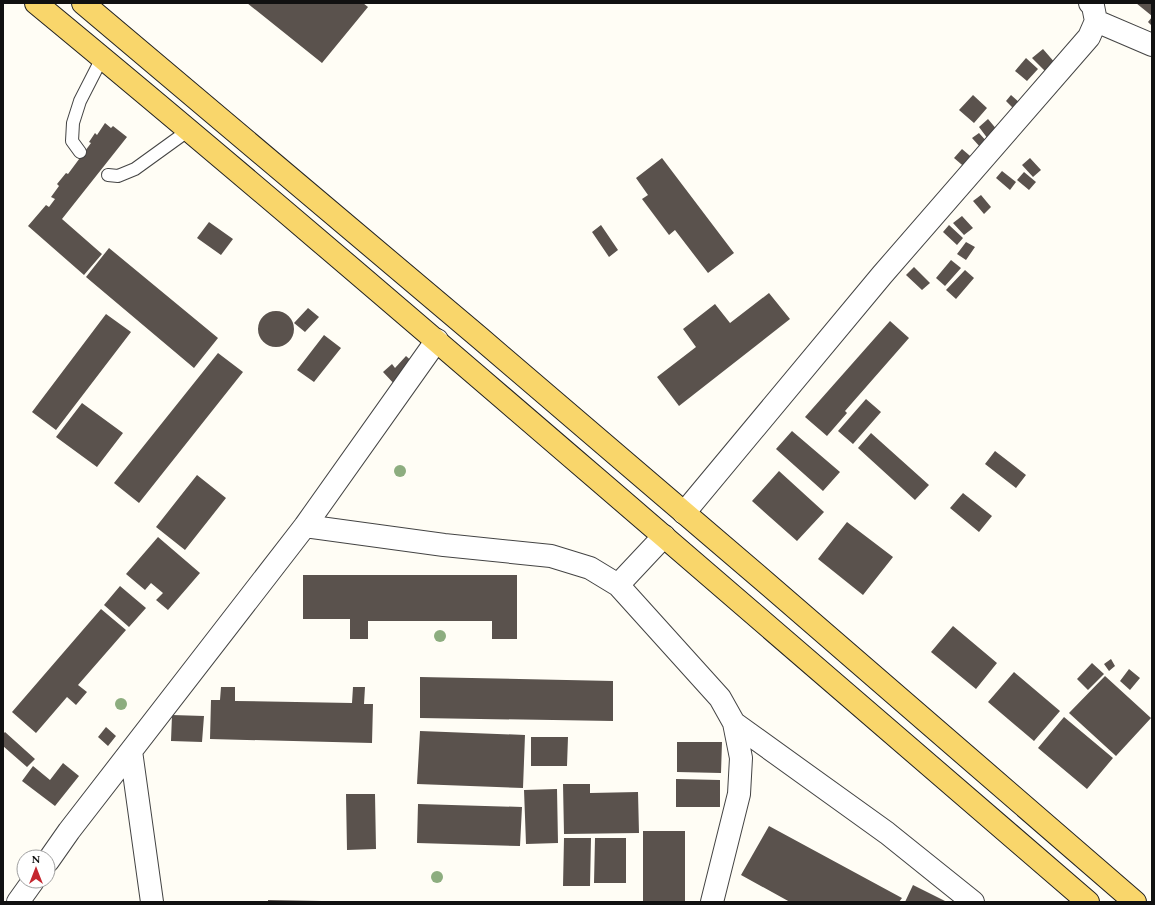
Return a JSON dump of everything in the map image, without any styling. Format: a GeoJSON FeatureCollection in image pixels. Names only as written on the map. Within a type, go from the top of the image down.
{"type":"FeatureCollection","features":[{"type":"Feature","properties":{"kind":"main road"},"geometry":{"type":"LineString","coordinates":[[36,3],[189,130],[437,340],[856,700],[1088,902]]}},
{"type":"Feature","properties":{"kind":"main road"},"geometry":{"type":"LineString","coordinates":[[83,3],[468,328],[1135,902]]}},
{"type":"Feature","properties":{"kind":"street"},"geometry":{"type":"LineString","coordinates":[[684,513],[887,269],[1089,37],[1093,12],[1152,45]]}},
{"type":"Feature","properties":{"kind":"street"},"geometry":{"type":"LineString","coordinates":[[56,850],[305,526],[437,340]]}},
{"type":"Feature","properties":{"kind":"street"},"geometry":{"type":"LineString","coordinates":[[305,526],[444,545],[551,556],[590,568],[618,585],[720,698],[734,723],[742,758],[740,794],[712,902]]}},
{"type":"Feature","properties":{"kind":"street"},"geometry":{"type":"LineString","coordinates":[[618,585],[664,536]]}},
{"type":"Feature","properties":{"kind":"street"},"geometry":{"type":"LineString","coordinates":[[734,723],[887,833],[973,902]]}},
{"type":"Feature","properties":{"kind":"street"},"geometry":{"type":"LineString","coordinates":[[131,751],[152,902]]}},
{"type":"Feature","properties":{"kind":"street"},"geometry":{"type":"LineString","coordinates":[[18,902],[27,889]]}},
{"type":"Feature","properties":{"kind":"lane"},"geometry":{"type":"LineString","coordinates":[[80,152],[72,140],[73,123],[80,101],[102,58]]}},
{"type":"Feature","properties":{"kind":"lane"},"geometry":{"type":"LineString","coordinates":[[108,175],[118,176],[135,169],[189,130]]}},
{"type":"Feature","properties":{"kind":"building"},"geometry":{"type":"Polygon","coordinates":[[[247,3],[363,3],[368,7],[322,63],[247,3]]]}},
{"type":"Feature","properties":{"kind":"building"},"geometry":{"type":"Polygon","coordinates":[[[1136,3],[1152,3],[1152,16],[1136,3]]]}},
{"type":"Feature","properties":{"kind":"building"},"geometry":{"type":"Polygon","coordinates":[[[1152,17],[1152,26],[1148,22],[1152,17]]]}},
{"type":"Feature","properties":{"kind":"building"},"geometry":{"type":"Polygon","coordinates":[[[1043,49],[1056,64],[1047,73],[1032,58],[1043,49]]]}},
{"type":"Feature","properties":{"kind":"building"},"geometry":{"type":"Polygon","coordinates":[[[1026,58],[1038,69],[1027,81],[1015,71],[1026,58]]]}},
{"type":"Feature","properties":{"kind":"building"},"geometry":{"type":"Polygon","coordinates":[[[973,95],[987,108],[974,123],[959,110],[973,95]]]}},
{"type":"Feature","properties":{"kind":"building"},"geometry":{"type":"Polygon","coordinates":[[[1011,95],[1022,105],[1016,111],[1006,101],[1011,95]]]}},
{"type":"Feature","properties":{"kind":"building"},"geometry":{"type":"Polygon","coordinates":[[[988,119],[998,131],[988,139],[979,127],[988,119]]]}},
{"type":"Feature","properties":{"kind":"building"},"geometry":{"type":"Polygon","coordinates":[[[105,123],[111,128],[113,126],[127,137],[62,219],[102,254],[84,275],[28,226],[46,205],[49,207],[55,199],[51,197],[59,186],[57,184],[66,173],[68,174],[91,143],[89,142],[95,133],[97,135],[105,123]]]}},
{"type":"Feature","properties":{"kind":"building"},"geometry":{"type":"Polygon","coordinates":[[[979,133],[988,143],[981,148],[972,138],[979,133]]]}},
{"type":"Feature","properties":{"kind":"building"},"geometry":{"type":"Polygon","coordinates":[[[962,149],[976,161],[968,170],[954,158],[962,149]]]}},
{"type":"Feature","properties":{"kind":"building"},"geometry":{"type":"Polygon","coordinates":[[[662,158],[734,253],[708,273],[675,230],[669,235],[642,199],[648,195],[636,178],[662,158]]]}},
{"type":"Feature","properties":{"kind":"building"},"geometry":{"type":"Polygon","coordinates":[[[1030,158],[1041,170],[1033,177],[1022,165],[1030,158]]]}},
{"type":"Feature","properties":{"kind":"building"},"geometry":{"type":"Polygon","coordinates":[[[1002,171],[1016,182],[1010,190],[996,178],[1002,171]]]}},
{"type":"Feature","properties":{"kind":"building"},"geometry":{"type":"Polygon","coordinates":[[[1024,172],[1036,182],[1029,190],[1017,180],[1024,172]]]}},
{"type":"Feature","properties":{"kind":"building"},"geometry":{"type":"Polygon","coordinates":[[[981,195],[991,207],[984,214],[973,201],[981,195]]]}},
{"type":"Feature","properties":{"kind":"building"},"geometry":{"type":"Polygon","coordinates":[[[962,216],[973,228],[964,235],[953,223],[962,216]]]}},
{"type":"Feature","properties":{"kind":"building"},"geometry":{"type":"Polygon","coordinates":[[[209,222],[233,239],[221,255],[197,238],[209,222]]]}},
{"type":"Feature","properties":{"kind":"building"},"geometry":{"type":"Polygon","coordinates":[[[601,225],[618,250],[609,257],[592,232],[601,225]]]}},
{"type":"Feature","properties":{"kind":"building"},"geometry":{"type":"Polygon","coordinates":[[[949,225],[963,238],[957,245],[943,232],[949,225]]]}},
{"type":"Feature","properties":{"kind":"building"},"geometry":{"type":"Polygon","coordinates":[[[966,242],[975,247],[966,260],[957,254],[966,242]]]}},
{"type":"Feature","properties":{"kind":"building"},"geometry":{"type":"Polygon","coordinates":[[[109,248],[218,338],[194,368],[86,277],[109,248]]]}},
{"type":"Feature","properties":{"kind":"building"},"geometry":{"type":"Polygon","coordinates":[[[951,260],[961,268],[945,286],[936,278],[951,260]]]}},
{"type":"Feature","properties":{"kind":"building"},"geometry":{"type":"Polygon","coordinates":[[[914,267],[930,283],[922,290],[906,275],[914,267]]]}},
{"type":"Feature","properties":{"kind":"building"},"geometry":{"type":"Polygon","coordinates":[[[965,270],[974,278],[956,299],[946,290],[965,270]]]}},
{"type":"Feature","properties":{"kind":"building"},"geometry":{"type":"Polygon","coordinates":[[[769,293],[790,319],[679,406],[657,377],[696,347],[683,329],[715,304],[730,323],[769,293]]]}},
{"type":"Feature","properties":{"kind":"building"},"geometry":{"type":"Polygon","coordinates":[[[308,308],[319,317],[305,332],[294,323],[308,308]]]}},
{"type":"Feature","properties":{"kind":"building"},"geometry":{"type":"Polygon","coordinates":[[[276,311],[289,316],[294,329],[289,342],[276,347],[263,342],[258,329],[263,316],[276,311]]]}},
{"type":"Feature","properties":{"kind":"building"},"geometry":{"type":"Polygon","coordinates":[[[106,314],[131,332],[56,430],[32,412],[106,314]]]}},
{"type":"Feature","properties":{"kind":"building"},"geometry":{"type":"Polygon","coordinates":[[[890,321],[909,338],[845,411],[847,413],[827,436],[805,417],[890,321]]]}},
{"type":"Feature","properties":{"kind":"building"},"geometry":{"type":"Polygon","coordinates":[[[324,335],[341,348],[314,382],[297,370],[324,335]]]}},
{"type":"Feature","properties":{"kind":"building"},"geometry":{"type":"Polygon","coordinates":[[[218,353],[243,372],[139,503],[114,483],[218,353]]]}},
{"type":"Feature","properties":{"kind":"building"},"geometry":{"type":"Polygon","coordinates":[[[406,356],[415,364],[397,387],[383,372],[392,364],[395,368],[406,356]]]}},
{"type":"Feature","properties":{"kind":"building"},"geometry":{"type":"Polygon","coordinates":[[[866,399],[881,412],[853,444],[838,431],[866,399]]]}},
{"type":"Feature","properties":{"kind":"building"},"geometry":{"type":"Polygon","coordinates":[[[82,403],[123,433],[97,467],[56,437],[82,403]]]}},
{"type":"Feature","properties":{"kind":"building"},"geometry":{"type":"Polygon","coordinates":[[[792,431],[840,472],[823,491],[776,449],[792,431]]]}},
{"type":"Feature","properties":{"kind":"building"},"geometry":{"type":"Polygon","coordinates":[[[871,433],[929,485],[915,500],[858,448],[871,433]]]}},
{"type":"Feature","properties":{"kind":"building"},"geometry":{"type":"Polygon","coordinates":[[[995,451],[1026,475],[1016,488],[985,464],[995,451]]]}},
{"type":"Feature","properties":{"kind":"building"},"geometry":{"type":"Polygon","coordinates":[[[779,471],[824,512],[797,541],[752,501],[779,471]]]}},
{"type":"Feature","properties":{"kind":"building"},"geometry":{"type":"Polygon","coordinates":[[[197,475],[226,498],[185,550],[156,527],[197,475]]]}},
{"type":"Feature","properties":{"kind":"building"},"geometry":{"type":"Polygon","coordinates":[[[963,493],[992,516],[979,532],[950,508],[963,493]]]}},
{"type":"Feature","properties":{"kind":"building"},"geometry":{"type":"Polygon","coordinates":[[[847,522],[893,557],[863,595],[818,559],[847,522]]]}},
{"type":"Feature","properties":{"kind":"building"},"geometry":{"type":"Polygon","coordinates":[[[158,537],[200,573],[168,610],[156,600],[163,593],[151,583],[145,590],[126,574],[158,537]]]}},
{"type":"Feature","properties":{"kind":"building"},"geometry":{"type":"Polygon","coordinates":[[[303,575],[517,575],[517,639],[492,639],[492,621],[368,621],[368,639],[350,639],[350,619],[303,619],[303,575]]]}},
{"type":"Feature","properties":{"kind":"building"},"geometry":{"type":"Polygon","coordinates":[[[120,586],[146,608],[129,627],[104,605],[120,586]]]}},
{"type":"Feature","properties":{"kind":"building"},"geometry":{"type":"Polygon","coordinates":[[[101,609],[126,630],[78,685],[87,692],[76,705],[67,697],[36,733],[12,712],[101,609]]]}},
{"type":"Feature","properties":{"kind":"building"},"geometry":{"type":"Polygon","coordinates":[[[953,626],[997,663],[976,689],[931,652],[953,626]]]}},
{"type":"Feature","properties":{"kind":"building"},"geometry":{"type":"Polygon","coordinates":[[[1111,659],[1115,666],[1109,671],[1104,664],[1111,659]]]}},
{"type":"Feature","properties":{"kind":"building"},"geometry":{"type":"Polygon","coordinates":[[[1092,663],[1104,674],[1088,690],[1077,679],[1092,663]]]}},
{"type":"Feature","properties":{"kind":"building"},"geometry":{"type":"Polygon","coordinates":[[[1129,669],[1140,678],[1130,690],[1120,681],[1129,669]]]}},
{"type":"Feature","properties":{"kind":"building"},"geometry":{"type":"Polygon","coordinates":[[[1014,672],[1060,711],[1034,741],[988,702],[1014,672]]]}},
{"type":"Feature","properties":{"kind":"building"},"geometry":{"type":"Polygon","coordinates":[[[1105,676],[1151,718],[1116,756],[1069,713],[1105,676]]]}},
{"type":"Feature","properties":{"kind":"building"},"geometry":{"type":"Polygon","coordinates":[[[420,677],[613,681],[613,721],[420,718],[420,677]]]}},
{"type":"Feature","properties":{"kind":"building"},"geometry":{"type":"Polygon","coordinates":[[[221,687],[235,687],[235,701],[352,703],[353,687],[365,687],[364,704],[373,704],[372,743],[210,739],[211,700],[220,700],[221,687]]]}},
{"type":"Feature","properties":{"kind":"building"},"geometry":{"type":"Polygon","coordinates":[[[172,715],[204,716],[202,742],[171,741],[172,715]]]}},
{"type":"Feature","properties":{"kind":"building"},"geometry":{"type":"Polygon","coordinates":[[[1064,717],[1113,758],[1087,789],[1038,748],[1064,717]]]}},
{"type":"Feature","properties":{"kind":"building"},"geometry":{"type":"Polygon","coordinates":[[[106,727],[116,736],[108,746],[98,737],[106,727]]]}},
{"type":"Feature","properties":{"kind":"building"},"geometry":{"type":"Polygon","coordinates":[[[420,731],[525,735],[523,788],[417,784],[420,731]]]}},
{"type":"Feature","properties":{"kind":"building"},"geometry":{"type":"Polygon","coordinates":[[[5,732],[35,759],[27,767],[3,746],[3,734],[5,732]]]}},
{"type":"Feature","properties":{"kind":"building"},"geometry":{"type":"Polygon","coordinates":[[[531,737],[568,737],[567,766],[531,766],[531,737]]]}},
{"type":"Feature","properties":{"kind":"building"},"geometry":{"type":"Polygon","coordinates":[[[677,742],[722,742],[721,773],[677,772],[677,742]]]}},
{"type":"Feature","properties":{"kind":"building"},"geometry":{"type":"Polygon","coordinates":[[[63,763],[79,776],[55,806],[22,781],[33,766],[50,780],[63,763]]]}},
{"type":"Feature","properties":{"kind":"building"},"geometry":{"type":"Polygon","coordinates":[[[676,779],[720,780],[720,807],[676,807],[676,779]]]}},
{"type":"Feature","properties":{"kind":"building"},"geometry":{"type":"Polygon","coordinates":[[[563,784],[590,784],[590,793],[638,792],[639,833],[564,834],[563,784]]]}},
{"type":"Feature","properties":{"kind":"building"},"geometry":{"type":"Polygon","coordinates":[[[557,789],[558,843],[526,844],[524,790],[557,789]]]}},
{"type":"Feature","properties":{"kind":"building"},"geometry":{"type":"Polygon","coordinates":[[[346,794],[375,794],[376,849],[347,850],[346,794]]]}},
{"type":"Feature","properties":{"kind":"building"},"geometry":{"type":"Polygon","coordinates":[[[418,804],[522,807],[520,846],[417,843],[418,804]]]}},
{"type":"Feature","properties":{"kind":"building"},"geometry":{"type":"Polygon","coordinates":[[[769,826],[902,898],[899,902],[790,902],[741,875],[769,826]]]}},
{"type":"Feature","properties":{"kind":"building"},"geometry":{"type":"Polygon","coordinates":[[[643,831],[685,831],[685,902],[643,902],[643,831]]]}},
{"type":"Feature","properties":{"kind":"building"},"geometry":{"type":"Polygon","coordinates":[[[564,838],[591,838],[590,886],[563,886],[564,838]]]}},
{"type":"Feature","properties":{"kind":"building"},"geometry":{"type":"Polygon","coordinates":[[[595,838],[626,838],[626,883],[594,883],[595,838]]]}},
{"type":"Feature","properties":{"kind":"building"},"geometry":{"type":"Polygon","coordinates":[[[913,885],[947,902],[905,902],[913,885]]]}},
{"type":"Feature","properties":{"kind":"building"},"geometry":{"type":"Polygon","coordinates":[[[268,900],[322,901],[322,902],[268,902],[268,900]]]}}]}
